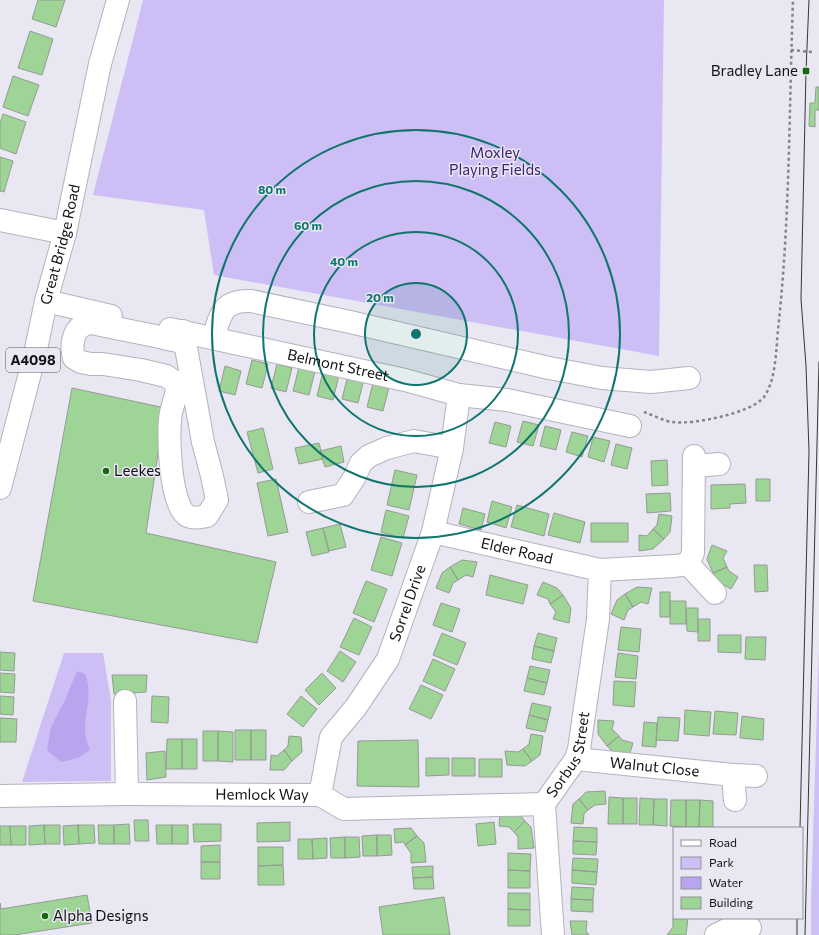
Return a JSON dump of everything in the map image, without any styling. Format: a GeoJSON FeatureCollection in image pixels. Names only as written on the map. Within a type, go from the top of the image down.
{"type":"FeatureCollection","features":[{"type":"Feature","properties":{"kind":"street","name":"Great Bridge Road"},"geometry":{"type":"LineString","coordinates":[[0,488],[35,354],[46,301],[65,233],[100,64],[118,0]]}},
{"type":"Feature","properties":{"kind":"street"},"geometry":{"type":"LineString","coordinates":[[0,220],[65,233]]}},
{"type":"Feature","properties":{"kind":"street","name":"Belmont Street"},"geometry":{"type":"LineString","coordinates":[[46,301],[184,337],[213,338],[405,380],[459,395],[507,400],[636,418]]}},
{"type":"Feature","properties":{"kind":"street"},"geometry":{"type":"LineString","coordinates":[[213,338],[221,315],[228,305],[239,301],[251,301],[350,322],[549,368],[602,378],[650,382],[689,378]]}},
{"type":"Feature","properties":{"kind":"street"},"geometry":{"type":"LineString","coordinates":[[91,323],[155,336],[184,337],[203,442],[217,500],[207,516],[199,518],[188,516],[180,509],[174,485],[169,439],[171,413],[177,391],[177,383],[166,376],[141,370],[81,362],[74,358],[71,349],[76,331],[82,325],[91,323]]}},
{"type":"Feature","properties":{"kind":"street","name":"Sorrel Drive"},"geometry":{"type":"LineString","coordinates":[[320,795],[331,737],[356,707],[388,659],[433,532],[452,448],[459,395]]}},
{"type":"Feature","properties":{"kind":"street"},"geometry":{"type":"LineString","coordinates":[[310,502],[343,495],[362,462],[369,456],[387,448],[414,441],[452,448]]}},
{"type":"Feature","properties":{"kind":"street"},"geometry":{"type":"LineString","coordinates":[[715,594],[688,564],[693,552],[694,461],[719,464]]}},
{"type":"Feature","properties":{"kind":"street","name":"Elder Road"},"geometry":{"type":"LineString","coordinates":[[433,532],[600,570],[688,564]]}},
{"type":"Feature","properties":{"kind":"street","name":"Sorbus Street"},"geometry":{"type":"LineString","coordinates":[[553,935],[544,804],[576,759],[579,749],[598,619],[600,570]]}},
{"type":"Feature","properties":{"kind":"street"},"geometry":{"type":"LineString","coordinates":[[125,701],[127,794]]}},
{"type":"Feature","properties":{"kind":"street","name":"Walnut Close"},"geometry":{"type":"LineString","coordinates":[[576,759],[756,776]]}},
{"type":"Feature","properties":{"kind":"street"},"geometry":{"type":"LineString","coordinates":[[733,775],[735,800]]}},
{"type":"Feature","properties":{"kind":"street","name":"Hemlock Way"},"geometry":{"type":"LineString","coordinates":[[0,796],[127,794],[320,795],[344,809],[544,804]]}},
{"type":"Feature","properties":{"kind":"street"},"geometry":{"type":"LineString","coordinates":[[716,935],[730,928],[750,928]]}},
{"type":"Feature","properties":{"kind":"path"},"geometry":{"type":"LineString","coordinates":[[636,418],[687,423],[738,412],[754,406],[764,398],[772,382],[782,295],[786,239],[793,0]]}},
{"type":"Feature","properties":{"kind":"path"},"geometry":{"type":"LineString","coordinates":[[791,50],[812,52]]}},
{"type":"Feature","properties":{"kind":"green space","name":"Moxley Playing Fields"},"geometry":{"type":"Polygon","coordinates":[[[143,0],[664,0],[659,356],[214,275],[204,210],[93,195],[143,0]]]}},
{"type":"Feature","properties":{"kind":"green space"},"geometry":{"type":"Polygon","coordinates":[[[819,646],[819,935],[811,935],[811,901],[819,646]]]}},
{"type":"Feature","properties":{"kind":"green space"},"geometry":{"type":"Polygon","coordinates":[[[64,653],[103,653],[111,700],[111,781],[22,782],[64,653]]]}},
{"type":"Feature","properties":{"kind":"water"},"geometry":{"type":"Polygon","coordinates":[[[77,671],[85,674],[87,681],[89,695],[85,731],[90,750],[78,758],[61,762],[47,750],[51,727],[65,700],[77,671]]]}},
{"type":"Feature","properties":{"kind":"building"},"geometry":{"type":"Polygon","coordinates":[[[38,0],[65,0],[56,27],[32,19],[38,0]]]}},
{"type":"Feature","properties":{"kind":"building"},"geometry":{"type":"Polygon","coordinates":[[[30,31],[53,39],[42,75],[18,68],[30,31]]]}},
{"type":"Feature","properties":{"kind":"building"},"geometry":{"type":"Polygon","coordinates":[[[13,76],[39,85],[28,116],[3,107],[13,76]]]}},
{"type":"Feature","properties":{"kind":"building"},"geometry":{"type":"Polygon","coordinates":[[[816,87],[819,87],[819,110],[815,110],[815,127],[809,126],[810,103],[815,103],[816,87]]]}},
{"type":"Feature","properties":{"kind":"building"},"geometry":{"type":"Polygon","coordinates":[[[3,114],[26,122],[16,154],[0,148],[0,123],[3,114]]]}},
{"type":"Feature","properties":{"kind":"building"},"geometry":{"type":"Polygon","coordinates":[[[0,157],[13,161],[4,192],[0,191],[0,157]]]}},
{"type":"Feature","properties":{"kind":"building"},"geometry":{"type":"Polygon","coordinates":[[[252,360],[268,364],[262,388],[246,384],[252,360]]]}},
{"type":"Feature","properties":{"kind":"building"},"geometry":{"type":"Polygon","coordinates":[[[277,364],[292,368],[286,392],[271,388],[277,364]]]}},
{"type":"Feature","properties":{"kind":"building"},"geometry":{"type":"Polygon","coordinates":[[[225,366],[241,371],[235,395],[219,391],[225,366]]]}},
{"type":"Feature","properties":{"kind":"building"},"geometry":{"type":"Polygon","coordinates":[[[299,367],[315,371],[309,395],[293,391],[299,367]]]}},
{"type":"Feature","properties":{"kind":"building"},"geometry":{"type":"Polygon","coordinates":[[[323,372],[339,375],[333,400],[317,396],[323,372]]]}},
{"type":"Feature","properties":{"kind":"building"},"geometry":{"type":"Polygon","coordinates":[[[348,375],[364,379],[358,403],[342,399],[348,375]]]}},
{"type":"Feature","properties":{"kind":"building"},"geometry":{"type":"Polygon","coordinates":[[[373,383],[389,387],[383,411],[367,407],[373,383]]]}},
{"type":"Feature","properties":{"kind":"building","name":"Leekes"},"geometry":{"type":"Polygon","coordinates":[[[72,388],[165,408],[146,533],[276,562],[257,643],[33,601],[72,388]]]}},
{"type":"Feature","properties":{"kind":"building"},"geometry":{"type":"Polygon","coordinates":[[[523,421],[539,425],[533,446],[517,442],[523,421]]]}},
{"type":"Feature","properties":{"kind":"building"},"geometry":{"type":"Polygon","coordinates":[[[495,422],[511,426],[506,447],[489,443],[495,422]]]}},
{"type":"Feature","properties":{"kind":"building"},"geometry":{"type":"Polygon","coordinates":[[[545,426],[561,430],[556,450],[540,446],[545,426]]]}},
{"type":"Feature","properties":{"kind":"building"},"geometry":{"type":"Polygon","coordinates":[[[263,428],[273,469],[258,473],[247,432],[263,428]]]}},
{"type":"Feature","properties":{"kind":"building"},"geometry":{"type":"Polygon","coordinates":[[[572,432],[588,436],[582,457],[566,452],[572,432]]]}},
{"type":"Feature","properties":{"kind":"building"},"geometry":{"type":"Polygon","coordinates":[[[593,437],[610,441],[604,462],[588,457],[593,437]]]}},
{"type":"Feature","properties":{"kind":"building"},"geometry":{"type":"Polygon","coordinates":[[[319,443],[323,459],[299,464],[295,448],[319,443]]]}},
{"type":"Feature","properties":{"kind":"building"},"geometry":{"type":"Polygon","coordinates":[[[616,444],[632,448],[627,469],[611,465],[616,444]]]}},
{"type":"Feature","properties":{"kind":"building"},"geometry":{"type":"Polygon","coordinates":[[[341,446],[344,462],[325,467],[320,451],[341,446]]]}},
{"type":"Feature","properties":{"kind":"building"},"geometry":{"type":"Polygon","coordinates":[[[667,460],[668,485],[652,486],[651,461],[667,460]]]}},
{"type":"Feature","properties":{"kind":"building"},"geometry":{"type":"Polygon","coordinates":[[[395,470],[417,475],[409,510],[387,505],[395,470]]]}},
{"type":"Feature","properties":{"kind":"building"},"geometry":{"type":"Polygon","coordinates":[[[276,479],[288,532],[268,536],[257,483],[276,479]]]}},
{"type":"Feature","properties":{"kind":"building"},"geometry":{"type":"Polygon","coordinates":[[[756,479],[770,479],[770,501],[756,501],[756,479]]]}},
{"type":"Feature","properties":{"kind":"building"},"geometry":{"type":"Polygon","coordinates":[[[745,484],[746,503],[730,504],[730,508],[711,509],[711,485],[745,484]]]}},
{"type":"Feature","properties":{"kind":"building"},"geometry":{"type":"Polygon","coordinates":[[[670,493],[671,511],[647,513],[646,494],[670,493]]]}},
{"type":"Feature","properties":{"kind":"building"},"geometry":{"type":"Polygon","coordinates":[[[492,501],[512,507],[506,528],[487,522],[492,501]]]}},
{"type":"Feature","properties":{"kind":"building"},"geometry":{"type":"Polygon","coordinates":[[[517,505],[549,514],[544,536],[511,527],[517,505]]]}},
{"type":"Feature","properties":{"kind":"building"},"geometry":{"type":"Polygon","coordinates":[[[463,508],[485,514],[481,530],[459,524],[463,508]]]}},
{"type":"Feature","properties":{"kind":"building"},"geometry":{"type":"Polygon","coordinates":[[[386,510],[409,516],[403,538],[381,532],[386,510]]]}},
{"type":"Feature","properties":{"kind":"building"},"geometry":{"type":"Polygon","coordinates":[[[554,513],[585,522],[580,543],[548,535],[554,513]]]}},
{"type":"Feature","properties":{"kind":"building"},"geometry":{"type":"Polygon","coordinates":[[[659,514],[672,516],[670,532],[664,539],[653,529],[657,525],[659,514]]]}},
{"type":"Feature","properties":{"kind":"building"},"geometry":{"type":"Polygon","coordinates":[[[591,523],[628,523],[628,542],[591,542],[591,523]]]}},
{"type":"Feature","properties":{"kind":"building"},"geometry":{"type":"Polygon","coordinates":[[[340,524],[346,547],[329,551],[323,528],[340,524]]]}},
{"type":"Feature","properties":{"kind":"building"},"geometry":{"type":"Polygon","coordinates":[[[323,528],[329,552],[312,556],[306,532],[323,528]]]}},
{"type":"Feature","properties":{"kind":"building"},"geometry":{"type":"Polygon","coordinates":[[[653,529],[664,539],[653,549],[639,551],[639,535],[647,536],[653,529]]]}},
{"type":"Feature","properties":{"kind":"building"},"geometry":{"type":"Polygon","coordinates":[[[381,537],[402,543],[392,576],[371,570],[381,537]]]}},
{"type":"Feature","properties":{"kind":"building"},"geometry":{"type":"Polygon","coordinates":[[[712,545],[727,551],[723,558],[727,567],[713,573],[707,559],[712,545]]]}},
{"type":"Feature","properties":{"kind":"building"},"geometry":{"type":"Polygon","coordinates":[[[462,560],[477,562],[473,577],[466,575],[458,580],[450,567],[462,560]]]}},
{"type":"Feature","properties":{"kind":"building"},"geometry":{"type":"Polygon","coordinates":[[[754,565],[767,565],[768,591],[755,592],[754,565]]]}},
{"type":"Feature","properties":{"kind":"building"},"geometry":{"type":"Polygon","coordinates":[[[450,567],[458,580],[453,583],[449,593],[436,588],[442,573],[450,567]]]}},
{"type":"Feature","properties":{"kind":"building"},"geometry":{"type":"Polygon","coordinates":[[[727,567],[729,571],[738,577],[731,589],[717,581],[713,573],[727,567]]]}},
{"type":"Feature","properties":{"kind":"building"},"geometry":{"type":"Polygon","coordinates":[[[490,575],[528,585],[523,604],[486,595],[490,575]]]}},
{"type":"Feature","properties":{"kind":"building"},"geometry":{"type":"Polygon","coordinates":[[[366,581],[387,589],[374,622],[353,613],[366,581]]]}},
{"type":"Feature","properties":{"kind":"building"},"geometry":{"type":"Polygon","coordinates":[[[543,582],[557,588],[563,595],[550,604],[548,599],[537,595],[543,582]]]}},
{"type":"Feature","properties":{"kind":"building"},"geometry":{"type":"Polygon","coordinates":[[[637,587],[652,588],[648,604],[641,602],[633,607],[625,594],[637,587]]]}},
{"type":"Feature","properties":{"kind":"building"},"geometry":{"type":"Polygon","coordinates":[[[660,592],[670,592],[670,617],[660,617],[660,592]]]}},
{"type":"Feature","properties":{"kind":"building"},"geometry":{"type":"Polygon","coordinates":[[[625,594],[633,607],[628,610],[624,620],[611,614],[617,600],[625,594]]]}},
{"type":"Feature","properties":{"kind":"building"},"geometry":{"type":"Polygon","coordinates":[[[563,595],[571,608],[569,623],[553,619],[556,612],[550,604],[563,595]]]}},
{"type":"Feature","properties":{"kind":"building"},"geometry":{"type":"Polygon","coordinates":[[[670,601],[686,601],[686,624],[670,624],[670,601]]]}},
{"type":"Feature","properties":{"kind":"building"},"geometry":{"type":"Polygon","coordinates":[[[441,603],[460,609],[452,632],[433,625],[441,603]]]}},
{"type":"Feature","properties":{"kind":"building"},"geometry":{"type":"Polygon","coordinates":[[[686,608],[698,608],[698,632],[687,631],[686,608]]]}},
{"type":"Feature","properties":{"kind":"building"},"geometry":{"type":"Polygon","coordinates":[[[354,618],[372,627],[359,655],[340,647],[354,618]]]}},
{"type":"Feature","properties":{"kind":"building"},"geometry":{"type":"Polygon","coordinates":[[[698,619],[710,619],[710,641],[698,641],[698,619]]]}},
{"type":"Feature","properties":{"kind":"building"},"geometry":{"type":"Polygon","coordinates":[[[621,627],[641,629],[639,652],[618,650],[621,627]]]}},
{"type":"Feature","properties":{"kind":"building"},"geometry":{"type":"Polygon","coordinates":[[[442,633],[466,643],[457,665],[433,655],[442,633]]]}},
{"type":"Feature","properties":{"kind":"building"},"geometry":{"type":"Polygon","coordinates":[[[538,633],[557,638],[554,651],[534,646],[538,633]]]}},
{"type":"Feature","properties":{"kind":"building"},"geometry":{"type":"Polygon","coordinates":[[[718,635],[741,635],[741,653],[718,652],[718,635]]]}},
{"type":"Feature","properties":{"kind":"building"},"geometry":{"type":"Polygon","coordinates":[[[746,637],[766,637],[765,660],[745,659],[746,637]]]}},
{"type":"Feature","properties":{"kind":"building"},"geometry":{"type":"Polygon","coordinates":[[[534,646],[554,651],[551,663],[532,659],[534,646]]]}},
{"type":"Feature","properties":{"kind":"building"},"geometry":{"type":"Polygon","coordinates":[[[340,651],[356,662],[343,682],[327,671],[340,651]]]}},
{"type":"Feature","properties":{"kind":"building"},"geometry":{"type":"Polygon","coordinates":[[[0,652],[15,653],[14,671],[0,670],[0,652]]]}},
{"type":"Feature","properties":{"kind":"building"},"geometry":{"type":"Polygon","coordinates":[[[618,653],[638,656],[636,679],[615,677],[618,653]]]}},
{"type":"Feature","properties":{"kind":"building"},"geometry":{"type":"Polygon","coordinates":[[[433,659],[455,669],[445,691],[423,681],[433,659]]]}},
{"type":"Feature","properties":{"kind":"building"},"geometry":{"type":"Polygon","coordinates":[[[530,666],[550,670],[547,683],[527,678],[530,666]]]}},
{"type":"Feature","properties":{"kind":"building"},"geometry":{"type":"Polygon","coordinates":[[[0,673],[15,674],[14,693],[0,692],[0,673]]]}},
{"type":"Feature","properties":{"kind":"building"},"geometry":{"type":"Polygon","coordinates":[[[322,673],[336,688],[319,705],[305,690],[322,673]]]}},
{"type":"Feature","properties":{"kind":"building"},"geometry":{"type":"Polygon","coordinates":[[[112,675],[147,675],[146,692],[114,694],[112,675]]]}},
{"type":"Feature","properties":{"kind":"building"},"geometry":{"type":"Polygon","coordinates":[[[527,678],[547,683],[544,695],[524,691],[527,678]]]}},
{"type":"Feature","properties":{"kind":"building"},"geometry":{"type":"Polygon","coordinates":[[[614,681],[636,682],[634,707],[613,705],[614,681]]]}},
{"type":"Feature","properties":{"kind":"building"},"geometry":{"type":"Polygon","coordinates":[[[421,685],[443,695],[431,719],[409,709],[421,685]]]}},
{"type":"Feature","properties":{"kind":"building"},"geometry":{"type":"Polygon","coordinates":[[[0,696],[14,697],[13,715],[0,714],[0,696]]]}},
{"type":"Feature","properties":{"kind":"building"},"geometry":{"type":"Polygon","coordinates":[[[152,696],[169,697],[168,723],[151,722],[152,696]]]}},
{"type":"Feature","properties":{"kind":"building"},"geometry":{"type":"Polygon","coordinates":[[[301,696],[317,709],[303,727],[287,714],[301,696]]]}},
{"type":"Feature","properties":{"kind":"building"},"geometry":{"type":"Polygon","coordinates":[[[532,703],[551,707],[548,720],[529,715],[532,703]]]}},
{"type":"Feature","properties":{"kind":"building"},"geometry":{"type":"Polygon","coordinates":[[[685,710],[711,712],[709,736],[684,734],[685,710]]]}},
{"type":"Feature","properties":{"kind":"building"},"geometry":{"type":"Polygon","coordinates":[[[715,711],[738,713],[736,735],[713,734],[715,711]]]}},
{"type":"Feature","properties":{"kind":"building"},"geometry":{"type":"Polygon","coordinates":[[[529,715],[548,720],[545,732],[526,728],[529,715]]]}},
{"type":"Feature","properties":{"kind":"building"},"geometry":{"type":"Polygon","coordinates":[[[742,716],[764,719],[763,740],[740,738],[742,716]]]}},
{"type":"Feature","properties":{"kind":"building"},"geometry":{"type":"Polygon","coordinates":[[[658,717],[680,718],[678,741],[656,740],[658,717]]]}},
{"type":"Feature","properties":{"kind":"building"},"geometry":{"type":"Polygon","coordinates":[[[0,718],[17,719],[16,742],[0,742],[0,718]]]}},
{"type":"Feature","properties":{"kind":"building"},"geometry":{"type":"Polygon","coordinates":[[[598,720],[614,721],[612,729],[619,736],[607,746],[598,734],[598,720]]]}},
{"type":"Feature","properties":{"kind":"building"},"geometry":{"type":"Polygon","coordinates":[[[644,722],[657,723],[656,747],[642,746],[644,722]]]}},
{"type":"Feature","properties":{"kind":"building"},"geometry":{"type":"Polygon","coordinates":[[[235,730],[251,730],[251,760],[235,760],[235,730]]]}},
{"type":"Feature","properties":{"kind":"building"},"geometry":{"type":"Polygon","coordinates":[[[251,730],[266,730],[266,760],[251,760],[251,730]]]}},
{"type":"Feature","properties":{"kind":"building"},"geometry":{"type":"Polygon","coordinates":[[[203,731],[218,731],[218,761],[203,761],[203,731]]]}},
{"type":"Feature","properties":{"kind":"building"},"geometry":{"type":"Polygon","coordinates":[[[218,731],[233,732],[233,762],[218,761],[218,731]]]}},
{"type":"Feature","properties":{"kind":"building"},"geometry":{"type":"Polygon","coordinates":[[[531,734],[543,736],[540,755],[532,761],[523,749],[529,744],[531,734]]]}},
{"type":"Feature","properties":{"kind":"building"},"geometry":{"type":"Polygon","coordinates":[[[289,736],[301,737],[302,752],[292,761],[284,750],[288,746],[289,736]]]}},
{"type":"Feature","properties":{"kind":"building"},"geometry":{"type":"Polygon","coordinates":[[[619,736],[622,740],[633,743],[629,756],[614,753],[607,746],[619,736]]]}},
{"type":"Feature","properties":{"kind":"building"},"geometry":{"type":"Polygon","coordinates":[[[167,739],[182,739],[182,769],[166,769],[167,739]]]}},
{"type":"Feature","properties":{"kind":"building"},"geometry":{"type":"Polygon","coordinates":[[[182,739],[197,739],[197,769],[182,769],[182,739]]]}},
{"type":"Feature","properties":{"kind":"building"},"geometry":{"type":"Polygon","coordinates":[[[418,740],[419,787],[357,786],[358,741],[418,740]]]}},
{"type":"Feature","properties":{"kind":"building"},"geometry":{"type":"Polygon","coordinates":[[[523,749],[532,761],[525,766],[507,765],[505,751],[518,752],[523,749]]]}},
{"type":"Feature","properties":{"kind":"building"},"geometry":{"type":"Polygon","coordinates":[[[284,750],[292,761],[284,770],[270,770],[271,755],[277,756],[284,750]]]}},
{"type":"Feature","properties":{"kind":"building"},"geometry":{"type":"Polygon","coordinates":[[[165,751],[166,777],[147,780],[146,753],[165,751]]]}},
{"type":"Feature","properties":{"kind":"building"},"geometry":{"type":"Polygon","coordinates":[[[426,758],[449,758],[449,775],[426,776],[426,758]]]}},
{"type":"Feature","properties":{"kind":"building"},"geometry":{"type":"Polygon","coordinates":[[[452,758],[475,758],[475,776],[452,776],[452,758]]]}},
{"type":"Feature","properties":{"kind":"building"},"geometry":{"type":"Polygon","coordinates":[[[479,759],[502,759],[502,777],[479,777],[479,759]]]}},
{"type":"Feature","properties":{"kind":"building"},"geometry":{"type":"Polygon","coordinates":[[[605,791],[606,804],[595,805],[588,810],[579,799],[586,792],[605,791]]]}},
{"type":"Feature","properties":{"kind":"building"},"geometry":{"type":"Polygon","coordinates":[[[609,797],[623,798],[623,824],[608,824],[609,797]]]}},
{"type":"Feature","properties":{"kind":"building"},"geometry":{"type":"Polygon","coordinates":[[[623,798],[637,798],[637,824],[623,824],[623,798]]]}},
{"type":"Feature","properties":{"kind":"building"},"geometry":{"type":"Polygon","coordinates":[[[640,798],[654,799],[653,825],[639,825],[640,798]]]}},
{"type":"Feature","properties":{"kind":"building"},"geometry":{"type":"Polygon","coordinates":[[[579,799],[588,810],[584,814],[583,824],[571,823],[573,804],[579,799]]]}},
{"type":"Feature","properties":{"kind":"building"},"geometry":{"type":"Polygon","coordinates":[[[654,799],[667,799],[667,826],[653,825],[654,799]]]}},
{"type":"Feature","properties":{"kind":"building"},"geometry":{"type":"Polygon","coordinates":[[[671,800],[686,800],[686,827],[670,826],[671,800]]]}},
{"type":"Feature","properties":{"kind":"building"},"geometry":{"type":"Polygon","coordinates":[[[686,800],[700,800],[699,827],[686,827],[686,800]]]}},
{"type":"Feature","properties":{"kind":"building"},"geometry":{"type":"Polygon","coordinates":[[[700,800],[713,801],[713,827],[699,827],[700,800]]]}},
{"type":"Feature","properties":{"kind":"building"},"geometry":{"type":"Polygon","coordinates":[[[500,814],[519,814],[525,821],[514,832],[509,827],[499,826],[500,814]]]}},
{"type":"Feature","properties":{"kind":"building"},"geometry":{"type":"Polygon","coordinates":[[[134,820],[148,820],[149,841],[135,841],[134,820]]]}},
{"type":"Feature","properties":{"kind":"building"},"geometry":{"type":"Polygon","coordinates":[[[525,821],[531,827],[534,848],[518,849],[518,837],[514,832],[525,821]]]}},
{"type":"Feature","properties":{"kind":"building"},"geometry":{"type":"Polygon","coordinates":[[[290,822],[290,841],[257,842],[257,823],[290,822]]]}},
{"type":"Feature","properties":{"kind":"building"},"geometry":{"type":"Polygon","coordinates":[[[494,822],[496,844],[478,846],[476,824],[494,822]]]}},
{"type":"Feature","properties":{"kind":"building"},"geometry":{"type":"Polygon","coordinates":[[[129,824],[130,844],[114,844],[114,825],[129,824]]]}},
{"type":"Feature","properties":{"kind":"building"},"geometry":{"type":"Polygon","coordinates":[[[193,824],[221,824],[221,841],[194,842],[193,824]]]}},
{"type":"Feature","properties":{"kind":"building"},"geometry":{"type":"Polygon","coordinates":[[[44,825],[45,844],[29,845],[29,826],[44,825]]]}},
{"type":"Feature","properties":{"kind":"building"},"geometry":{"type":"Polygon","coordinates":[[[44,825],[60,825],[60,844],[45,844],[44,825]]]}},
{"type":"Feature","properties":{"kind":"building"},"geometry":{"type":"Polygon","coordinates":[[[78,825],[79,844],[64,845],[63,826],[78,825]]]}},
{"type":"Feature","properties":{"kind":"building"},"geometry":{"type":"Polygon","coordinates":[[[78,825],[94,825],[95,843],[79,844],[78,825]]]}},
{"type":"Feature","properties":{"kind":"building"},"geometry":{"type":"Polygon","coordinates":[[[98,825],[114,825],[114,844],[99,844],[98,825]]]}},
{"type":"Feature","properties":{"kind":"building"},"geometry":{"type":"Polygon","coordinates":[[[156,825],[172,825],[172,844],[157,844],[156,825]]]}},
{"type":"Feature","properties":{"kind":"building"},"geometry":{"type":"Polygon","coordinates":[[[172,825],[188,825],[188,844],[172,844],[172,825]]]}},
{"type":"Feature","properties":{"kind":"building"},"geometry":{"type":"Polygon","coordinates":[[[0,826],[10,826],[11,845],[0,845],[0,826]]]}},
{"type":"Feature","properties":{"kind":"building"},"geometry":{"type":"Polygon","coordinates":[[[10,826],[26,826],[26,845],[11,845],[10,826]]]}},
{"type":"Feature","properties":{"kind":"building"},"geometry":{"type":"Polygon","coordinates":[[[574,827],[597,828],[597,842],[573,841],[574,827]]]}},
{"type":"Feature","properties":{"kind":"building"},"geometry":{"type":"Polygon","coordinates":[[[411,828],[417,836],[405,845],[404,842],[395,843],[394,829],[411,828]]]}},
{"type":"Feature","properties":{"kind":"building"},"geometry":{"type":"Polygon","coordinates":[[[377,835],[377,856],[363,856],[362,836],[377,835]]]}},
{"type":"Feature","properties":{"kind":"building"},"geometry":{"type":"Polygon","coordinates":[[[377,835],[391,835],[392,855],[377,856],[377,835]]]}},
{"type":"Feature","properties":{"kind":"building"},"geometry":{"type":"Polygon","coordinates":[[[417,836],[424,843],[426,862],[411,863],[411,853],[405,845],[417,836]]]}},
{"type":"Feature","properties":{"kind":"building"},"geometry":{"type":"Polygon","coordinates":[[[345,837],[345,858],[331,858],[330,838],[345,837]]]}},
{"type":"Feature","properties":{"kind":"building"},"geometry":{"type":"Polygon","coordinates":[[[345,837],[359,837],[360,857],[345,858],[345,837]]]}},
{"type":"Feature","properties":{"kind":"building"},"geometry":{"type":"Polygon","coordinates":[[[327,838],[327,858],[313,859],[312,839],[327,838]]]}},
{"type":"Feature","properties":{"kind":"building"},"geometry":{"type":"Polygon","coordinates":[[[298,839],[312,839],[313,859],[298,859],[298,839]]]}},
{"type":"Feature","properties":{"kind":"building"},"geometry":{"type":"Polygon","coordinates":[[[573,841],[597,842],[596,855],[573,854],[573,841]]]}},
{"type":"Feature","properties":{"kind":"building"},"geometry":{"type":"Polygon","coordinates":[[[220,845],[220,862],[201,862],[201,846],[220,845]]]}},
{"type":"Feature","properties":{"kind":"building"},"geometry":{"type":"Polygon","coordinates":[[[258,847],[283,847],[283,865],[258,866],[258,847]]]}},
{"type":"Feature","properties":{"kind":"building"},"geometry":{"type":"Polygon","coordinates":[[[508,853],[531,854],[530,871],[508,870],[508,853]]]}},
{"type":"Feature","properties":{"kind":"building"},"geometry":{"type":"Polygon","coordinates":[[[573,858],[598,859],[597,872],[572,870],[573,858]]]}},
{"type":"Feature","properties":{"kind":"building"},"geometry":{"type":"Polygon","coordinates":[[[201,862],[220,862],[220,879],[201,879],[201,862]]]}},
{"type":"Feature","properties":{"kind":"building"},"geometry":{"type":"Polygon","coordinates":[[[283,865],[284,885],[258,885],[258,866],[283,865]]]}},
{"type":"Feature","properties":{"kind":"building"},"geometry":{"type":"Polygon","coordinates":[[[433,866],[433,877],[413,878],[412,867],[433,866]]]}},
{"type":"Feature","properties":{"kind":"building"},"geometry":{"type":"Polygon","coordinates":[[[508,870],[530,871],[530,888],[508,888],[508,870]]]}},
{"type":"Feature","properties":{"kind":"building"},"geometry":{"type":"Polygon","coordinates":[[[572,870],[597,872],[596,885],[572,883],[572,870]]]}},
{"type":"Feature","properties":{"kind":"building"},"geometry":{"type":"Polygon","coordinates":[[[433,877],[434,889],[414,889],[413,878],[433,877]]]}},
{"type":"Feature","properties":{"kind":"building"},"geometry":{"type":"Polygon","coordinates":[[[572,887],[594,888],[593,900],[571,899],[572,887]]]}},
{"type":"Feature","properties":{"kind":"building"},"geometry":{"type":"Polygon","coordinates":[[[508,893],[530,893],[530,910],[508,909],[508,893]]]}},
{"type":"Feature","properties":{"kind":"building","name":"Alpha Designs"},"geometry":{"type":"Polygon","coordinates":[[[87,895],[92,923],[14,935],[0,935],[0,903],[1,909],[87,895]]]}},
{"type":"Feature","properties":{"kind":"building"},"geometry":{"type":"Polygon","coordinates":[[[444,897],[450,935],[383,935],[379,907],[444,897]]]}},
{"type":"Feature","properties":{"kind":"building"},"geometry":{"type":"Polygon","coordinates":[[[571,899],[593,900],[593,912],[571,911],[571,899]]]}},
{"type":"Feature","properties":{"kind":"building"},"geometry":{"type":"Polygon","coordinates":[[[508,909],[530,910],[530,926],[508,926],[508,909]]]}},
{"type":"Feature","properties":{"kind":"building"},"geometry":{"type":"Polygon","coordinates":[[[673,919],[688,919],[686,935],[667,935],[673,927],[673,919]]]}},
{"type":"Feature","properties":{"kind":"building"},"geometry":{"type":"Polygon","coordinates":[[[570,921],[587,921],[586,931],[589,935],[572,935],[570,921]]]}},
{"type":"Feature","properties":{"kind":"tram line"},"geometry":{"type":"LineString","coordinates":[[800,827],[809,451],[806,366],[801,299],[809,0]]}},
{"type":"Feature","properties":{"kind":"tram line"},"geometry":{"type":"LineString","coordinates":[[805,935],[819,362]]}},
{"type":"Feature","properties":{"kind":"tram line"},"geometry":{"type":"LineString","coordinates":[[797,919],[797,935]]}},
{"type":"Feature","properties":{"kind":"place","name":"Bradley Lane"},"geometry":{"type":"Point","coordinates":[806,71]}},
{"type":"Feature","properties":{"kind":"place","name":"Leekes"},"geometry":{"type":"Point","coordinates":[106,471]}},
{"type":"Feature","properties":{"kind":"place","name":"Alpha Designs"},"geometry":{"type":"Point","coordinates":[45,916]}}]}
